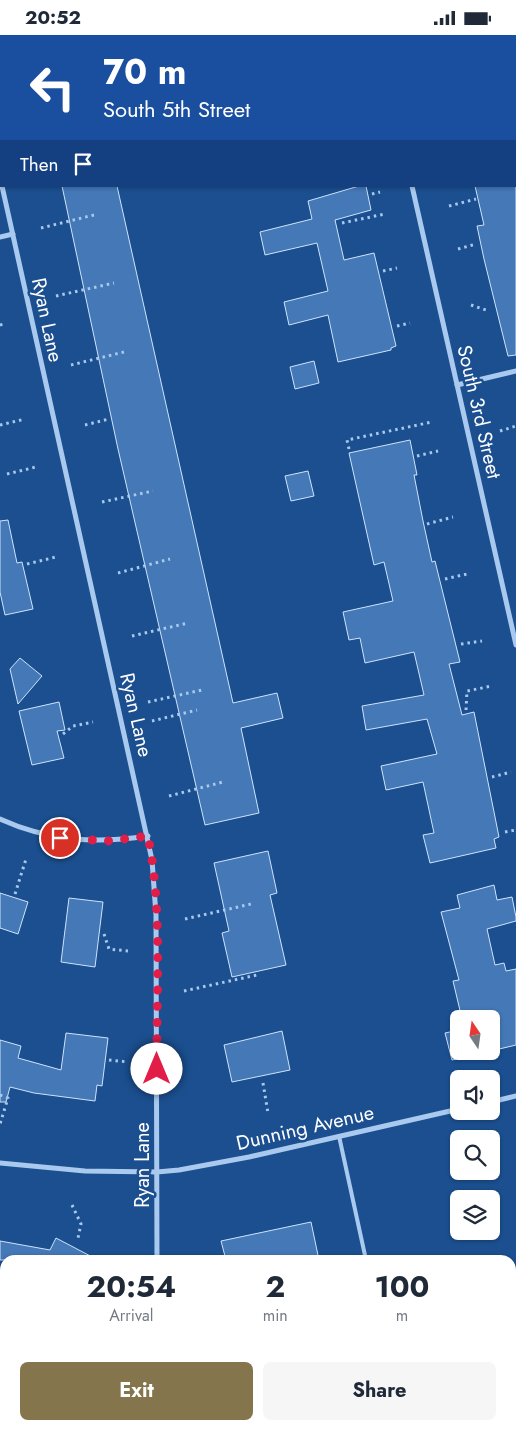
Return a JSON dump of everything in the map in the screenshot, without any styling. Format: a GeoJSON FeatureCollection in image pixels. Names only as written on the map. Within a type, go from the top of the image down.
{"type":"FeatureCollection","features":[{"type":"Feature","properties":{"kind":"street","name":"Ryan Lane"},"geometry":{"type":"LineString","coordinates":[[2,187],[148,836],[154,874],[156,915],[157,1255]]}},
{"type":"Feature","properties":{"kind":"street","name":"South 3rd Street"},"geometry":{"type":"LineString","coordinates":[[412,187],[516,645]]}},
{"type":"Feature","properties":{"kind":"street"},"geometry":{"type":"LineString","coordinates":[[0,237],[13,234]]}},
{"type":"Feature","properties":{"kind":"street"},"geometry":{"type":"LineString","coordinates":[[457,385],[516,371]]}},
{"type":"Feature","properties":{"kind":"street"},"geometry":{"type":"LineString","coordinates":[[0,819],[37,833],[76,840],[108,841],[148,836]]}},
{"type":"Feature","properties":{"kind":"street"},"geometry":{"type":"LineString","coordinates":[[500,1100],[516,1096]]}},
{"type":"Feature","properties":{"kind":"street","name":"Dunning Avenue"},"geometry":{"type":"LineString","coordinates":[[0,1163],[62,1170],[157,1172],[201,1167],[450,1111]]}},
{"type":"Feature","properties":{"kind":"lane"},"geometry":{"type":"LineString","coordinates":[[339,1136],[365,1255]]}},
{"type":"Feature","properties":{"kind":"path"},"geometry":{"type":"LineString","coordinates":[[372,194],[380,192]]}},
{"type":"Feature","properties":{"kind":"path"},"geometry":{"type":"LineString","coordinates":[[449,206],[476,199]]}},
{"type":"Feature","properties":{"kind":"path"},"geometry":{"type":"LineString","coordinates":[[342,223],[384,214]]}},
{"type":"Feature","properties":{"kind":"path"},"geometry":{"type":"LineString","coordinates":[[41,228],[94,215]]}},
{"type":"Feature","properties":{"kind":"path"},"geometry":{"type":"LineString","coordinates":[[458,249],[476,244]]}},
{"type":"Feature","properties":{"kind":"path"},"geometry":{"type":"LineString","coordinates":[[383,271],[397,268]]}},
{"type":"Feature","properties":{"kind":"path"},"geometry":{"type":"LineString","coordinates":[[56,296],[114,283]]}},
{"type":"Feature","properties":{"kind":"path"},"geometry":{"type":"LineString","coordinates":[[471,305],[490,311]]}},
{"type":"Feature","properties":{"kind":"path"},"geometry":{"type":"LineString","coordinates":[[397,326],[410,323]]}},
{"type":"Feature","properties":{"kind":"path"},"geometry":{"type":"LineString","coordinates":[[71,365],[124,352]]}},
{"type":"Feature","properties":{"kind":"path"},"geometry":{"type":"LineString","coordinates":[[0,425],[25,419]]}},
{"type":"Feature","properties":{"kind":"path"},"geometry":{"type":"LineString","coordinates":[[85,425],[109,419]]}},
{"type":"Feature","properties":{"kind":"path"},"geometry":{"type":"LineString","coordinates":[[349,449],[347,441],[432,422]]}},
{"type":"Feature","properties":{"kind":"path"},"geometry":{"type":"LineString","coordinates":[[500,431],[516,426]]}},
{"type":"Feature","properties":{"kind":"path"},"geometry":{"type":"LineString","coordinates":[[417,456],[438,451]]}},
{"type":"Feature","properties":{"kind":"path"},"geometry":{"type":"LineString","coordinates":[[7,474],[36,467]]}},
{"type":"Feature","properties":{"kind":"path"},"geometry":{"type":"LineString","coordinates":[[102,502],[153,491]]}},
{"type":"Feature","properties":{"kind":"path"},"geometry":{"type":"LineString","coordinates":[[427,524],[454,517]]}},
{"type":"Feature","properties":{"kind":"path"},"geometry":{"type":"LineString","coordinates":[[27,564],[56,557]]}},
{"type":"Feature","properties":{"kind":"path"},"geometry":{"type":"LineString","coordinates":[[118,573],[170,559]]}},
{"type":"Feature","properties":{"kind":"path"},"geometry":{"type":"LineString","coordinates":[[445,579],[466,574]]}},
{"type":"Feature","properties":{"kind":"path"},"geometry":{"type":"LineString","coordinates":[[132,636],[188,623]]}},
{"type":"Feature","properties":{"kind":"path"},"geometry":{"type":"LineString","coordinates":[[461,645],[482,641]]}},
{"type":"Feature","properties":{"kind":"path"},"geometry":{"type":"LineString","coordinates":[[466,710],[467,691],[492,686]]}},
{"type":"Feature","properties":{"kind":"path"},"geometry":{"type":"LineString","coordinates":[[148,702],[202,690]]}},
{"type":"Feature","properties":{"kind":"path"},"geometry":{"type":"LineString","coordinates":[[152,721],[197,710]]}},
{"type":"Feature","properties":{"kind":"path"},"geometry":{"type":"LineString","coordinates":[[63,734],[73,726],[93,722]]}},
{"type":"Feature","properties":{"kind":"path"},"geometry":{"type":"LineString","coordinates":[[492,777],[511,772]]}},
{"type":"Feature","properties":{"kind":"path"},"geometry":{"type":"LineString","coordinates":[[169,796],[223,782]]}},
{"type":"Feature","properties":{"kind":"path"},"geometry":{"type":"LineString","coordinates":[[505,832],[516,830]]}},
{"type":"Feature","properties":{"kind":"path"},"geometry":{"type":"LineString","coordinates":[[15,894],[26,859]]}},
{"type":"Feature","properties":{"kind":"path"},"geometry":{"type":"LineString","coordinates":[[184,919],[251,904]]}},
{"type":"Feature","properties":{"kind":"path"},"geometry":{"type":"LineString","coordinates":[[104,933],[109,949],[128,951]]}},
{"type":"Feature","properties":{"kind":"path"},"geometry":{"type":"LineString","coordinates":[[184,991],[258,975]]}},
{"type":"Feature","properties":{"kind":"path"},"geometry":{"type":"LineString","coordinates":[[109,1060],[128,1062]]}},
{"type":"Feature","properties":{"kind":"path"},"geometry":{"type":"LineString","coordinates":[[262,1083],[268,1113]]}},
{"type":"Feature","properties":{"kind":"path"},"geometry":{"type":"LineString","coordinates":[[0,1095],[8,1098],[0,1124]]}},
{"type":"Feature","properties":{"kind":"path"},"geometry":{"type":"LineString","coordinates":[[72,1205],[81,1224],[78,1238]]}},
{"type":"Feature","properties":{"kind":"building"},"geometry":{"type":"Polygon","coordinates":[[[62,187],[117,187],[233,703],[277,693],[283,718],[241,728],[259,813],[205,825],[118,449],[62,187]]]}},
{"type":"Feature","properties":{"kind":"building"},"geometry":{"type":"Polygon","coordinates":[[[356,187],[366,187],[371,210],[335,220],[344,260],[374,253],[396,346],[391,348],[391,350],[338,362],[328,315],[289,325],[284,302],[328,291],[317,243],[265,255],[260,232],[312,219],[308,201],[356,187]]]}},
{"type":"Feature","properties":{"kind":"building"},"geometry":{"type":"Polygon","coordinates":[[[475,187],[516,187],[516,355],[508,356],[484,259],[477,226],[484,225],[475,187]]]}},
{"type":"Feature","properties":{"kind":"building"},"geometry":{"type":"Polygon","coordinates":[[[314,361],[319,383],[295,389],[290,367],[314,361]]]}},
{"type":"Feature","properties":{"kind":"building"},"geometry":{"type":"Polygon","coordinates":[[[410,440],[417,475],[414,475],[432,562],[435,561],[460,662],[449,664],[462,715],[474,712],[499,837],[494,839],[496,848],[430,863],[423,835],[434,833],[423,782],[386,790],[381,766],[437,754],[427,719],[366,730],[362,706],[424,695],[414,652],[365,663],[360,638],[349,640],[343,612],[393,601],[384,562],[374,565],[349,453],[410,440]]]}},
{"type":"Feature","properties":{"kind":"building"},"geometry":{"type":"Polygon","coordinates":[[[308,471],[314,496],[291,501],[285,476],[308,471]]]}},
{"type":"Feature","properties":{"kind":"building"},"geometry":{"type":"Polygon","coordinates":[[[8,520],[17,563],[22,562],[33,609],[5,615],[0,592],[0,521],[8,520]]]}},
{"type":"Feature","properties":{"kind":"building"},"geometry":{"type":"Polygon","coordinates":[[[20,658],[42,676],[18,704],[10,669],[20,658]]]}},
{"type":"Feature","properties":{"kind":"building"},"geometry":{"type":"Polygon","coordinates":[[[59,702],[65,730],[57,731],[64,758],[32,765],[19,711],[59,702]]]}},
{"type":"Feature","properties":{"kind":"building"},"geometry":{"type":"Polygon","coordinates":[[[268,851],[277,893],[270,895],[286,965],[232,977],[222,933],[229,931],[214,863],[268,851]]]}},
{"type":"Feature","properties":{"kind":"building"},"geometry":{"type":"Polygon","coordinates":[[[494,885],[497,900],[512,897],[516,921],[487,929],[495,965],[504,963],[506,971],[516,969],[516,1045],[500,1049],[500,1010],[460,1010],[453,981],[459,980],[441,912],[460,908],[457,895],[494,885]]]}},
{"type":"Feature","properties":{"kind":"building"},"geometry":{"type":"Polygon","coordinates":[[[0,893],[28,902],[18,934],[0,928],[0,893]]]}},
{"type":"Feature","properties":{"kind":"building"},"geometry":{"type":"Polygon","coordinates":[[[69,898],[103,902],[95,967],[61,962],[69,898]]]}},
{"type":"Feature","properties":{"kind":"building"},"geometry":{"type":"Polygon","coordinates":[[[282,1031],[290,1070],[232,1082],[224,1045],[282,1031]]]}},
{"type":"Feature","properties":{"kind":"building"},"geometry":{"type":"Polygon","coordinates":[[[450,1032],[450,1052],[445,1033],[450,1032]]]}},
{"type":"Feature","properties":{"kind":"building"},"geometry":{"type":"Polygon","coordinates":[[[66,1033],[108,1038],[102,1086],[97,1085],[95,1101],[34,1093],[10,1087],[6,1102],[0,1102],[0,1040],[21,1046],[18,1058],[61,1070],[66,1033]]]}},
{"type":"Feature","properties":{"kind":"building"},"geometry":{"type":"Polygon","coordinates":[[[311,1222],[318,1255],[225,1255],[221,1241],[311,1222]]]}},
{"type":"Feature","properties":{"kind":"building"},"geometry":{"type":"Polygon","coordinates":[[[56,1238],[88,1255],[0,1255],[0,1241],[50,1250],[56,1238]]]}},
{"type":"Feature","properties":{"kind":"route"},"geometry":{"type":"LineString","coordinates":[[60,838],[92,842],[121,841],[148,836],[154,874],[156,915],[157,1069]]}}]}
